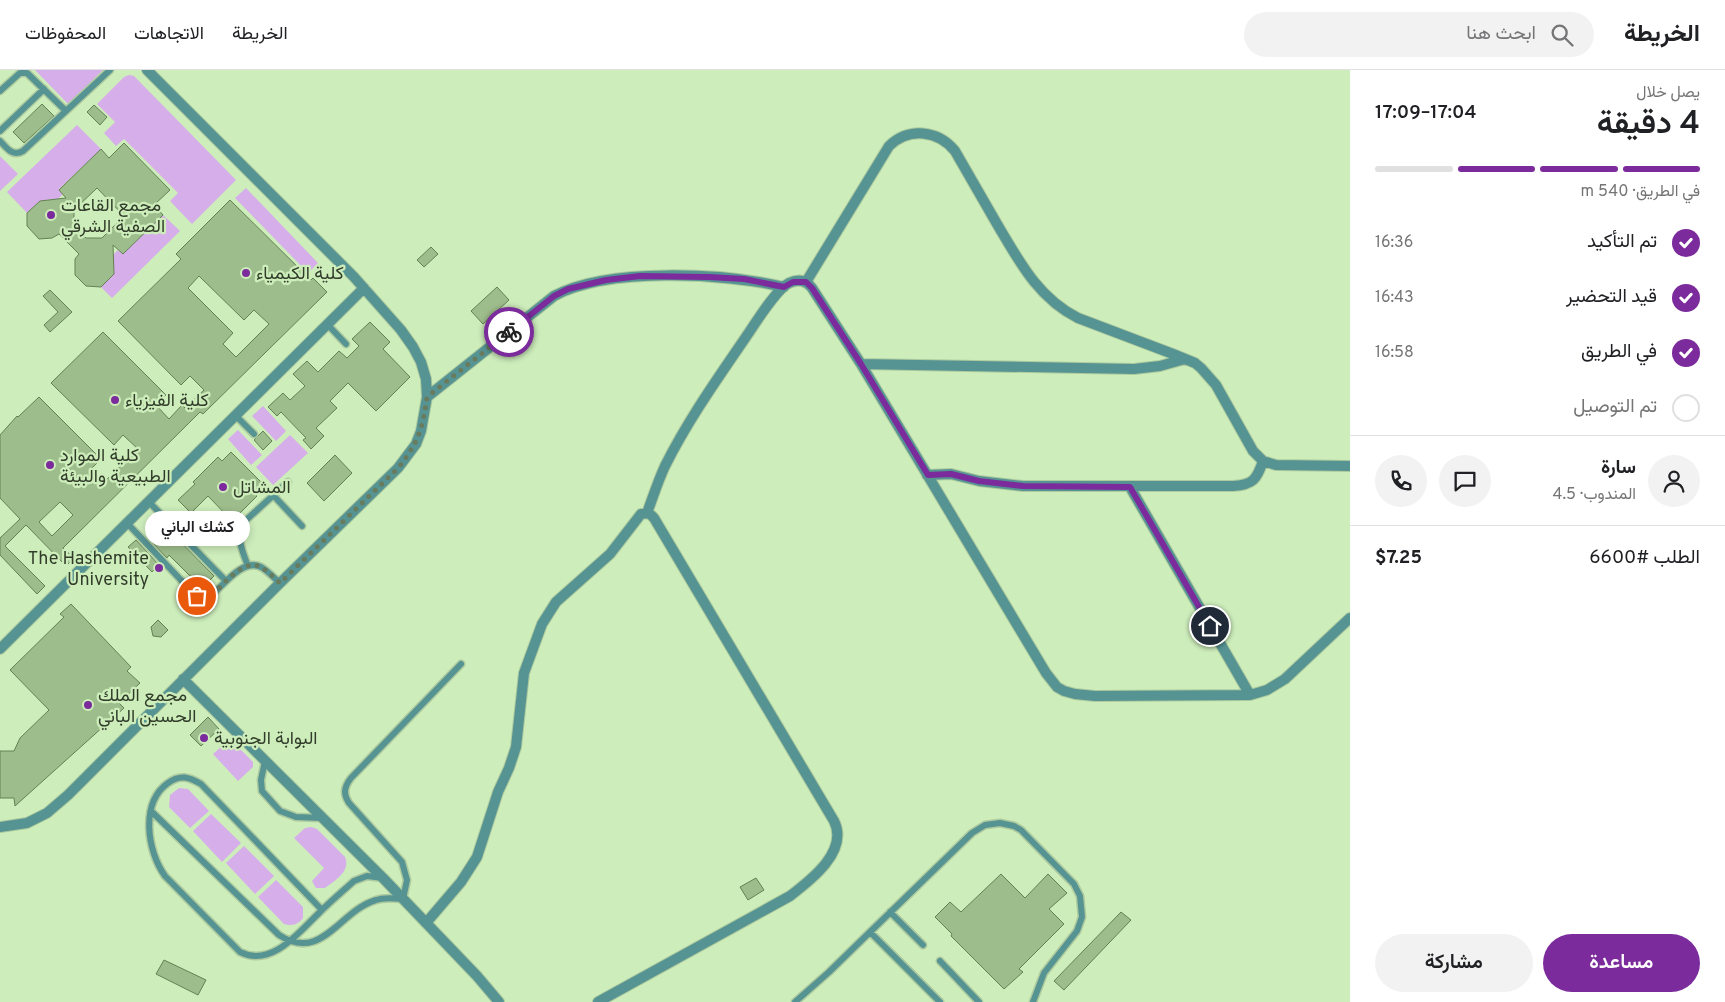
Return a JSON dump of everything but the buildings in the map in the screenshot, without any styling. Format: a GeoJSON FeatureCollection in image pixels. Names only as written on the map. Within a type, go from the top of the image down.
{"type":"FeatureCollection","features":[{"type":"Feature","properties":{"kind":"street"},"geometry":{"type":"LineString","coordinates":[[0,827],[28,823],[47,813],[68,795],[398,468],[416,444],[421,431],[427,397],[426,379],[414,347],[364,288],[147,70]]}},
{"type":"Feature","properties":{"kind":"street"},"geometry":{"type":"LineString","coordinates":[[806,282],[889,146],[904,135],[930,134],[945,141],[955,151],[1029,276],[1051,301],[1063,311],[1194,364],[1208,375],[1254,451],[1263,461],[1276,465],[1350,466]]}},
{"type":"Feature","properties":{"kind":"street"},"geometry":{"type":"LineString","coordinates":[[427,397],[554,296],[568,289],[606,280],[640,276],[744,279],[784,287]]}},
{"type":"Feature","properties":{"kind":"street"},"geometry":{"type":"LineString","coordinates":[[426,922],[461,882],[477,857],[498,792],[516,747],[524,673],[542,624],[556,602],[610,554],[641,514],[647,512],[665,467],[697,408],[763,313],[784,287],[793,282],[806,282],[812,288],[861,364],[1046,673],[1057,687],[1075,694],[1095,696],[1250,695],[1267,690],[1285,679],[1350,618]]}},
{"type":"Feature","properties":{"kind":"street"},"geometry":{"type":"LineString","coordinates":[[0,649],[364,288]]}},
{"type":"Feature","properties":{"kind":"street"},"geometry":{"type":"LineString","coordinates":[[861,364],[1134,369],[1160,366],[1185,359]]}},
{"type":"Feature","properties":{"kind":"street"},"geometry":{"type":"LineString","coordinates":[[928,475],[951,474],[979,481],[1023,486],[1233,486],[1247,485],[1255,479],[1263,461]]}},
{"type":"Feature","properties":{"kind":"street"},"geometry":{"type":"LineString","coordinates":[[1130,487],[1250,695]]}},
{"type":"Feature","properties":{"kind":"street"},"geometry":{"type":"LineString","coordinates":[[598,1002],[796,891],[810,881],[828,859],[838,840],[839,830],[652,515],[647,512]]}},
{"type":"Feature","properties":{"kind":"street"},"geometry":{"type":"LineString","coordinates":[[183,679],[383,878],[477,976],[499,1002]]}},
{"type":"Feature","properties":{"kind":"lane"},"geometry":{"type":"LineString","coordinates":[[0,141],[12,153],[20,153],[110,70]]}},
{"type":"Feature","properties":{"kind":"lane"},"geometry":{"type":"LineString","coordinates":[[0,91],[24,72],[66,111]]}},
{"type":"Feature","properties":{"kind":"lane"},"geometry":{"type":"LineString","coordinates":[[0,131],[44,89]]}},
{"type":"Feature","properties":{"kind":"lane"},"geometry":{"type":"LineString","coordinates":[[327,324],[346,344]]}},
{"type":"Feature","properties":{"kind":"lane"},"geometry":{"type":"LineString","coordinates":[[235,415],[254,434]]}},
{"type":"Feature","properties":{"kind":"lane"},"geometry":{"type":"LineString","coordinates":[[248,566],[240,542],[240,531],[245,521],[288,482]]}},
{"type":"Feature","properties":{"kind":"lane"},"geometry":{"type":"LineString","coordinates":[[273,495],[302,526]]}},
{"type":"Feature","properties":{"kind":"lane"},"geometry":{"type":"LineString","coordinates":[[149,502],[226,581]]}},
{"type":"Feature","properties":{"kind":"lane"},"geometry":{"type":"LineString","coordinates":[[127,523],[197,596],[208,598],[239,570],[254,565],[261,567],[280,583]]}},
{"type":"Feature","properties":{"kind":"lane"},"geometry":{"type":"LineString","coordinates":[[151,811],[279,935],[290,942],[304,944],[317,940],[365,904],[376,899],[403,899],[407,880],[402,862],[349,803],[345,798],[344,791],[351,778],[461,664]]}},
{"type":"Feature","properties":{"kind":"lane"},"geometry":{"type":"LineString","coordinates":[[265,761],[261,786],[265,796],[280,811],[290,816],[322,818]]}},
{"type":"Feature","properties":{"kind":"lane"},"geometry":{"type":"LineString","coordinates":[[322,910],[201,784],[193,779],[183,777],[174,779],[166,784],[153,800],[150,827],[151,843],[157,864],[165,876],[240,952],[248,956],[265,955],[290,942],[354,881],[367,876],[383,878]]}},
{"type":"Feature","properties":{"kind":"lane"},"geometry":{"type":"LineString","coordinates":[[794,1002],[829,972],[978,828],[1000,823],[1014,826],[1021,830],[1074,884],[1082,903],[1082,917],[1077,931],[1044,973],[1033,1002]]}},
{"type":"Feature","properties":{"kind":"lane"},"geometry":{"type":"LineString","coordinates":[[890,912],[923,945]]}},
{"type":"Feature","properties":{"kind":"lane"},"geometry":{"type":"LineString","coordinates":[[870,932],[940,1002]]}},
{"type":"Feature","properties":{"kind":"lane"},"geometry":{"type":"LineString","coordinates":[[940,961],[980,1002]]}},
{"type":"Feature","properties":{"kind":"shaded area"},"geometry":{"type":"Polygon","coordinates":[[[35,70],[103,70],[68,104],[35,70]]]}},
{"type":"Feature","properties":{"kind":"shaded area"},"geometry":{"type":"Polygon","coordinates":[[[134,76],[236,180],[192,224],[170,201],[178,193],[124,139],[116,146],[104,133],[115,122],[97,104],[124,77],[134,76]]]}},
{"type":"Feature","properties":{"kind":"shaded area"},"geometry":{"type":"Polygon","coordinates":[[[77,125],[101,149],[59,189],[63,194],[56,201],[54,199],[40,201],[27,213],[7,192],[77,125]]]}},
{"type":"Feature","properties":{"kind":"shaded area"},"geometry":{"type":"Polygon","coordinates":[[[0,156],[18,174],[0,191],[0,156]]]}},
{"type":"Feature","properties":{"kind":"shaded area"},"geometry":{"type":"Polygon","coordinates":[[[246,188],[318,263],[308,273],[235,198],[246,188]]]}},
{"type":"Feature","properties":{"kind":"shaded area"},"geometry":{"type":"Polygon","coordinates":[[[163,215],[180,231],[112,298],[101,287],[111,257],[118,250],[123,254],[163,215]]]}},
{"type":"Feature","properties":{"kind":"shaded area"},"geometry":{"type":"Polygon","coordinates":[[[263,406],[286,431],[276,441],[252,416],[263,406]]]}},
{"type":"Feature","properties":{"kind":"shaded area"},"geometry":{"type":"Polygon","coordinates":[[[238,430],[262,455],[251,465],[228,439],[238,430]]]}},
{"type":"Feature","properties":{"kind":"shaded area"},"geometry":{"type":"Polygon","coordinates":[[[290,435],[308,453],[273,485],[256,467],[290,435]]]}},
{"type":"Feature","properties":{"kind":"shaded area"},"geometry":{"type":"Polygon","coordinates":[[[230,739],[253,762],[253,767],[238,781],[213,754],[230,739]]]}},
{"type":"Feature","properties":{"kind":"shaded area"},"geometry":{"type":"Polygon","coordinates":[[[179,788],[188,789],[209,811],[190,828],[169,807],[170,795],[179,788]]]}},
{"type":"Feature","properties":{"kind":"shaded area"},"geometry":{"type":"Polygon","coordinates":[[[211,814],[241,843],[222,862],[193,831],[211,814]]]}},
{"type":"Feature","properties":{"kind":"shaded area"},"geometry":{"type":"Polygon","coordinates":[[[305,828],[317,829],[345,857],[346,867],[344,871],[325,888],[316,888],[312,881],[324,868],[294,838],[305,828]]]}},
{"type":"Feature","properties":{"kind":"shaded area"},"geometry":{"type":"Polygon","coordinates":[[[244,846],[274,876],[255,894],[226,863],[244,846]]]}},
{"type":"Feature","properties":{"kind":"shaded area"},"geometry":{"type":"Polygon","coordinates":[[[276,880],[303,907],[303,918],[297,924],[284,924],[258,897],[276,880]]]}},
{"type":"Feature","properties":{"kind":"way so far"},"geometry":{"type":"LineString","coordinates":[[197,596],[208,598],[243,567],[254,565],[261,567],[280,583],[407,457],[416,444],[421,431],[427,397],[509,332]]}},
{"type":"Feature","properties":{"kind":"place","name":"مجمع القاعات الصفية الشرقي"},"geometry":{"type":"Point","coordinates":[51,215]}},
{"type":"Feature","properties":{"kind":"place","name":"كلية الكيمياء"},"geometry":{"type":"Point","coordinates":[246,273]}},
{"type":"Feature","properties":{"kind":"place","name":"كلية الفيزياء"},"geometry":{"type":"Point","coordinates":[115,400]}},
{"type":"Feature","properties":{"kind":"place","name":"كلية الموارد الطبيعية والبيئة"},"geometry":{"type":"Point","coordinates":[50,465]}},
{"type":"Feature","properties":{"kind":"place","name":"المشاتل"},"geometry":{"type":"Point","coordinates":[223,487]}},
{"type":"Feature","properties":{"kind":"place","name":"The Hashemite University"},"geometry":{"type":"Point","coordinates":[159,568]}},
{"type":"Feature","properties":{"kind":"place","name":"كشك الباني"},"geometry":{"type":"Point","coordinates":[197,596]}},
{"type":"Feature","properties":{"kind":"place","name":"مجمع الملك الحسين الباني"},"geometry":{"type":"Point","coordinates":[88,705]}},
{"type":"Feature","properties":{"kind":"place","name":"البوابة الجنوبية"},"geometry":{"type":"Point","coordinates":[204,738]}},
{"type":"Feature","properties":{"kind":"route"},"geometry":{"type":"LineString","coordinates":[[509,332],[554,296],[584,284],[606,280],[640,276],[709,277],[760,281],[784,287],[788,283],[806,282],[812,288],[861,364],[928,475],[951,474],[979,481],[1023,486],[1130,487],[1210,626]]}}]}
